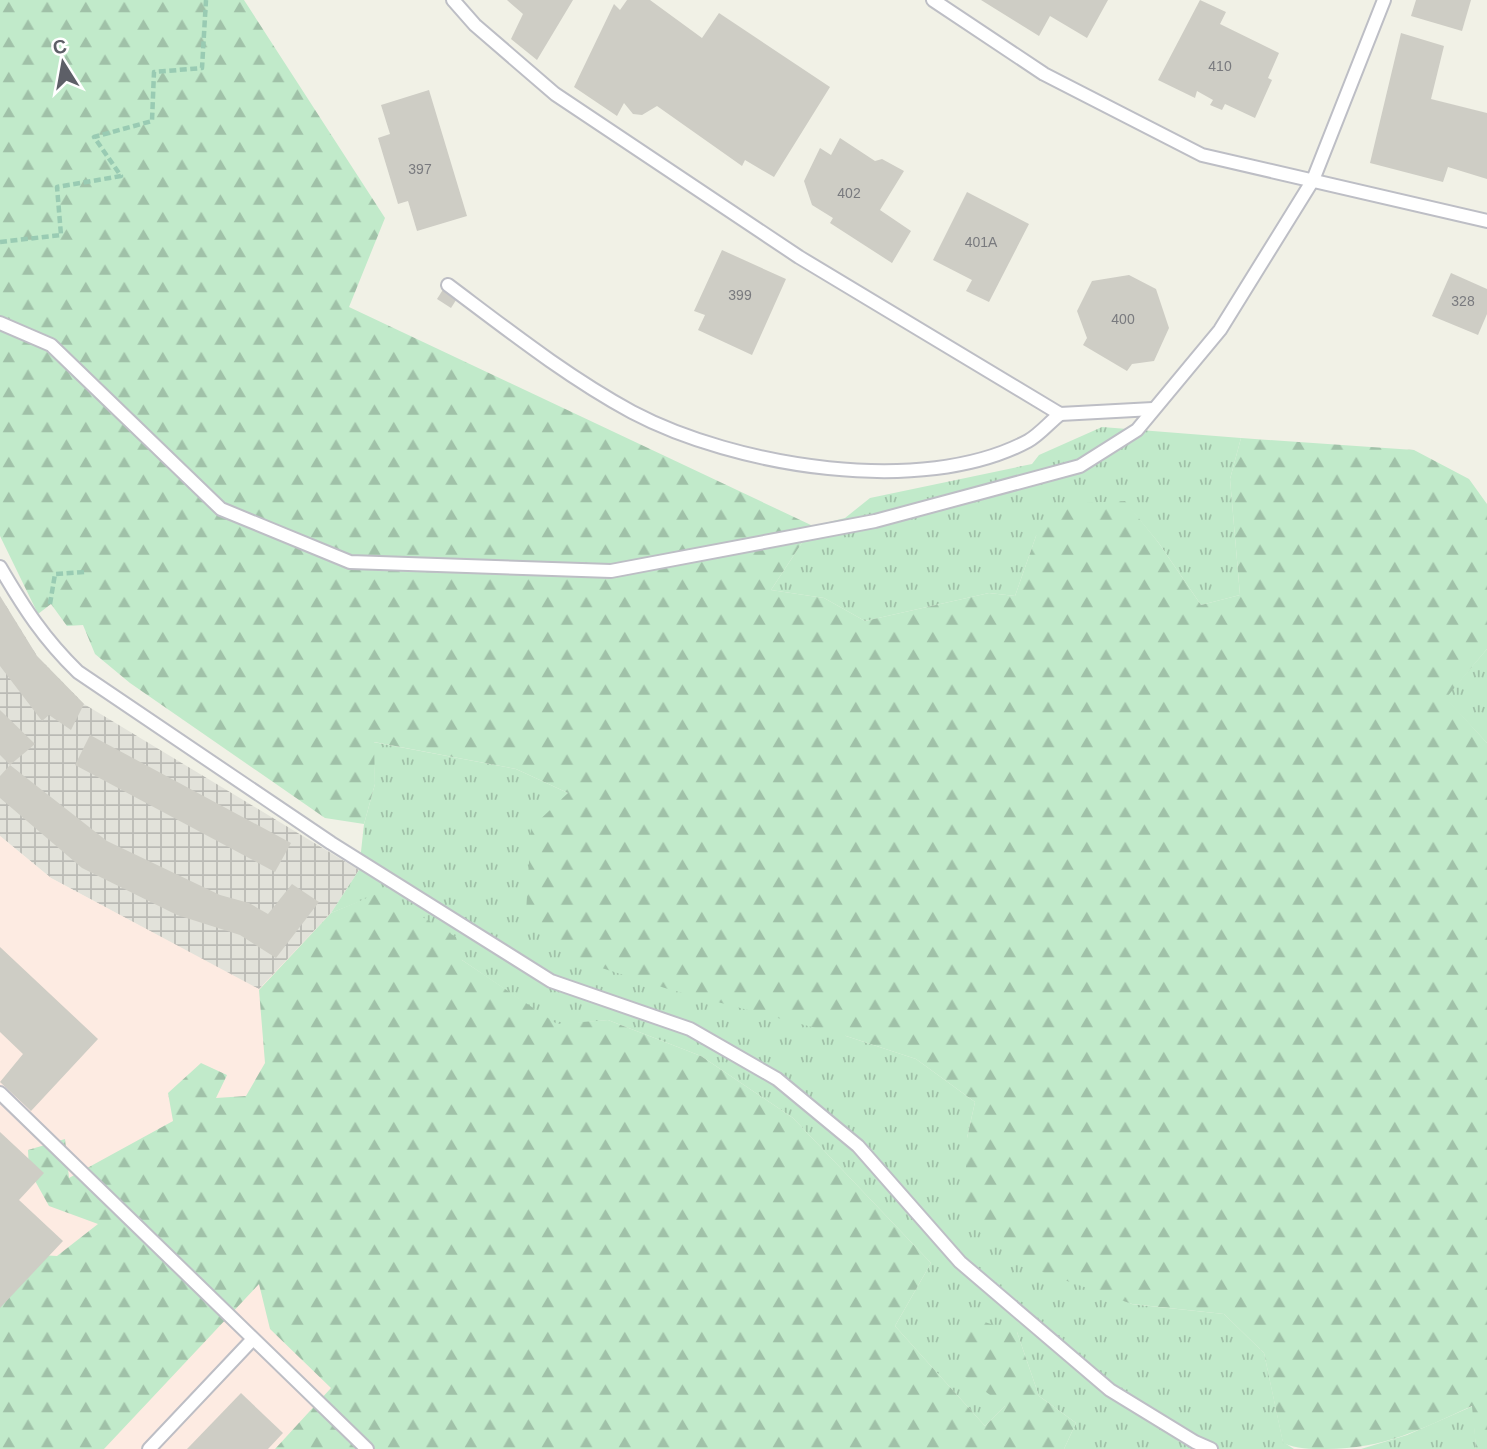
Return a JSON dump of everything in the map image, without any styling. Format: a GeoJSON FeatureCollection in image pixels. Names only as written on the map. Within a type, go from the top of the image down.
{"type":"FeatureCollection","features":[{"type":"Feature","properties":{"kind":"lane"},"geometry":{"type":"LineString","coordinates":[[453,0],[475,25],[555,94],[799,257],[1060,414],[1153,409]]}},
{"type":"Feature","properties":{"kind":"lane"},"geometry":{"type":"LineString","coordinates":[[933,0],[1044,74],[1202,155],[1487,221]]}},
{"type":"Feature","properties":{"kind":"lane"},"geometry":{"type":"LineString","coordinates":[[0,323],[51,345],[221,509],[350,562],[611,571],[862,523],[1080,466],[1136,430],[1220,330],[1313,180],[1384,0]]}},
{"type":"Feature","properties":{"kind":"lane"},"geometry":{"type":"LineString","coordinates":[[448,285],[570,375],[634,413],[764,459],[836,469],[921,472],[986,458],[1029,441],[1060,414]]}},
{"type":"Feature","properties":{"kind":"lane"},"geometry":{"type":"LineString","coordinates":[[0,567],[31,620],[78,673],[331,843],[551,981],[690,1029],[777,1079],[858,1146],[960,1262],[990,1288],[1110,1390],[1211,1449]]}},
{"type":"Feature","properties":{"kind":"lane"},"geometry":{"type":"LineString","coordinates":[[0,1093],[367,1449]]}},
{"type":"Feature","properties":{"kind":"lane"},"geometry":{"type":"LineString","coordinates":[[149,1449],[253,1339]]}},
{"type":"Feature","properties":{"kind":"path"},"geometry":{"type":"LineString","coordinates":[[0,242],[61,235],[57,187],[121,176],[94,137],[152,121],[154,72],[202,68],[206,0]]}},
{"type":"Feature","properties":{"kind":"path"},"geometry":{"type":"LineString","coordinates":[[51,604],[55,573],[86,572]]}},
{"type":"Feature","properties":{"kind":"shaded area"},"geometry":{"type":"Polygon","coordinates":[[[0,596],[37,656],[84,704],[359,870],[331,913],[259,990],[51,878],[0,836],[0,596]]]}},
{"type":"Feature","properties":{"kind":"shaded area"},"geometry":{"type":"Polygon","coordinates":[[[0,836],[51,878],[259,989],[331,913],[894,1449],[0,1449],[0,836]]]}},
{"type":"Feature","properties":{"kind":"green space"},"geometry":{"type":"Polygon","coordinates":[[[0,0],[244,0],[385,218],[349,307],[813,526],[771,590],[824,598],[865,621],[989,593],[1015,596],[1036,536],[1067,504],[1125,501],[1158,542],[1201,605],[1240,595],[1230,479],[1241,438],[1414,450],[1469,479],[1487,504],[1487,649],[1446,698],[1487,743],[1487,1449],[1476,1449],[1472,1406],[1402,1436],[1366,1446],[1314,1449],[1283,1443],[1264,1353],[1224,1314],[1132,1304],[1022,1265],[964,1220],[967,1138],[975,1102],[916,1059],[846,1036],[668,989],[567,957],[526,913],[531,828],[568,793],[516,769],[374,742],[375,784],[364,824],[325,818],[130,683],[95,654],[83,625],[67,626],[51,604],[38,614],[0,536],[0,0]]]}},
{"type":"Feature","properties":{"kind":"green space"},"geometry":{"type":"Polygon","coordinates":[[[1102,427],[1241,438],[1230,479],[1240,595],[1201,605],[1158,542],[1124,501],[1036,536],[1015,596],[989,593],[865,621],[824,598],[771,590],[813,526],[845,518],[870,498],[1032,464],[1039,455],[1102,427]]]}},
{"type":"Feature","properties":{"kind":"green space"},"geometry":{"type":"Polygon","coordinates":[[[1487,649],[1487,743],[1445,698],[1487,649]]]}},
{"type":"Feature","properties":{"kind":"green space"},"geometry":{"type":"Polygon","coordinates":[[[373,742],[516,769],[568,793],[846,1036],[916,1059],[975,1102],[967,1138],[1131,1304],[1224,1314],[1264,1353],[1283,1442],[1294,1449],[1064,1449],[1076,1423],[1039,1396],[1017,1332],[1005,1406],[985,1426],[895,1326],[931,1263],[793,1118],[701,1056],[608,1020],[557,1025],[462,960],[381,893],[331,913],[359,870],[364,824],[375,784],[373,742]]]}},
{"type":"Feature","properties":{"kind":"green space"},"geometry":{"type":"Polygon","coordinates":[[[381,892],[456,937],[462,960],[557,1024],[608,1020],[701,1056],[793,1118],[931,1263],[895,1326],[985,1426],[1005,1406],[959,1372],[965,1316],[1017,1332],[1039,1396],[1076,1423],[1064,1449],[275,1449],[331,1388],[270,1329],[259,1284],[104,1449],[0,1449],[0,1257],[6,1253],[57,1256],[98,1224],[49,1206],[29,1170],[28,1150],[65,1139],[69,1178],[173,1121],[168,1093],[201,1063],[227,1075],[216,1098],[246,1096],[265,1063],[259,990],[331,913],[381,892]]]}},
{"type":"Feature","properties":{"kind":"green space"},"geometry":{"type":"Polygon","coordinates":[[[1473,1406],[1476,1449],[1361,1449],[1407,1435],[1473,1406]]]}},
{"type":"Feature","properties":{"kind":"building"},"geometry":{"type":"Polygon","coordinates":[[[507,0],[573,0],[537,60],[511,39],[523,14],[507,0]]]}},
{"type":"Feature","properties":{"kind":"building"},"geometry":{"type":"Polygon","coordinates":[[[627,0],[650,0],[702,38],[719,13],[830,87],[774,177],[745,160],[742,166],[657,106],[642,115],[633,114],[624,103],[617,116],[574,87],[614,4],[620,10],[627,0]]]}},
{"type":"Feature","properties":{"kind":"building"},"geometry":{"type":"Polygon","coordinates":[[[981,0],[1108,0],[1087,38],[1050,16],[1039,36],[981,0]]]}},
{"type":"Feature","properties":{"kind":"building"},"geometry":{"type":"Polygon","coordinates":[[[1200,0],[1226,12],[1220,24],[1279,53],[1268,78],[1272,80],[1255,118],[1225,104],[1222,110],[1210,105],[1213,100],[1197,91],[1195,98],[1158,80],[1200,0]]]}},
{"type":"Feature","properties":{"kind":"building"},"geometry":{"type":"Polygon","coordinates":[[[1416,0],[1471,0],[1462,31],[1411,16],[1416,0]]]}},
{"type":"Feature","properties":{"kind":"building"},"geometry":{"type":"Polygon","coordinates":[[[1401,33],[1444,46],[1431,99],[1487,113],[1487,179],[1448,167],[1443,182],[1370,163],[1401,33]]]}},
{"type":"Feature","properties":{"kind":"building"},"geometry":{"type":"Polygon","coordinates":[[[429,90],[467,216],[417,231],[408,201],[398,204],[378,138],[390,134],[381,105],[429,90]]]}},
{"type":"Feature","properties":{"kind":"building"},"geometry":{"type":"Polygon","coordinates":[[[840,138],[875,161],[882,159],[904,171],[880,210],[911,231],[892,263],[830,223],[833,218],[812,205],[804,181],[820,148],[831,155],[840,138]]]}},
{"type":"Feature","properties":{"kind":"building"},"geometry":{"type":"Polygon","coordinates":[[[967,192],[1029,224],[989,302],[966,291],[972,280],[933,260],[967,192]]]}},
{"type":"Feature","properties":{"kind":"building"},"geometry":{"type":"Polygon","coordinates":[[[722,250],[786,279],[752,355],[698,330],[705,315],[694,311],[722,250]]]}},
{"type":"Feature","properties":{"kind":"building"},"geometry":{"type":"Polygon","coordinates":[[[1451,273],[1487,289],[1487,314],[1478,335],[1432,316],[1451,273]]]}},
{"type":"Feature","properties":{"kind":"building"},"geometry":{"type":"Polygon","coordinates":[[[1129,275],[1156,289],[1169,328],[1154,361],[1132,364],[1127,371],[1083,345],[1087,338],[1077,311],[1092,281],[1129,275]]]}},
{"type":"Feature","properties":{"kind":"building"},"geometry":{"type":"Polygon","coordinates":[[[444,288],[458,297],[451,308],[437,299],[444,288]]]}},
{"type":"Feature","properties":{"kind":"building"},"geometry":{"type":"Polygon","coordinates":[[[0,596],[37,656],[84,704],[71,730],[49,715],[42,721],[0,666],[0,596]]]}},
{"type":"Feature","properties":{"kind":"building"},"geometry":{"type":"Polygon","coordinates":[[[0,710],[35,744],[10,765],[0,755],[0,710]]]}},
{"type":"Feature","properties":{"kind":"building"},"geometry":{"type":"Polygon","coordinates":[[[90,735],[291,843],[275,872],[75,765],[90,735]]]}},
{"type":"Feature","properties":{"kind":"building"},"geometry":{"type":"Polygon","coordinates":[[[10,765],[107,841],[220,895],[249,903],[268,914],[292,884],[319,902],[276,958],[240,935],[177,915],[82,868],[0,798],[0,776],[10,765]]]}},
{"type":"Feature","properties":{"kind":"building"},"geometry":{"type":"Polygon","coordinates":[[[0,947],[98,1039],[31,1111],[0,1082],[23,1054],[0,1032],[0,947]]]}},
{"type":"Feature","properties":{"kind":"building"},"geometry":{"type":"Polygon","coordinates":[[[0,1132],[44,1173],[19,1200],[63,1241],[0,1308],[0,1132]]]}},
{"type":"Feature","properties":{"kind":"building"},"geometry":{"type":"Polygon","coordinates":[[[241,1393],[283,1433],[268,1449],[187,1449],[241,1393]]]}}]}
